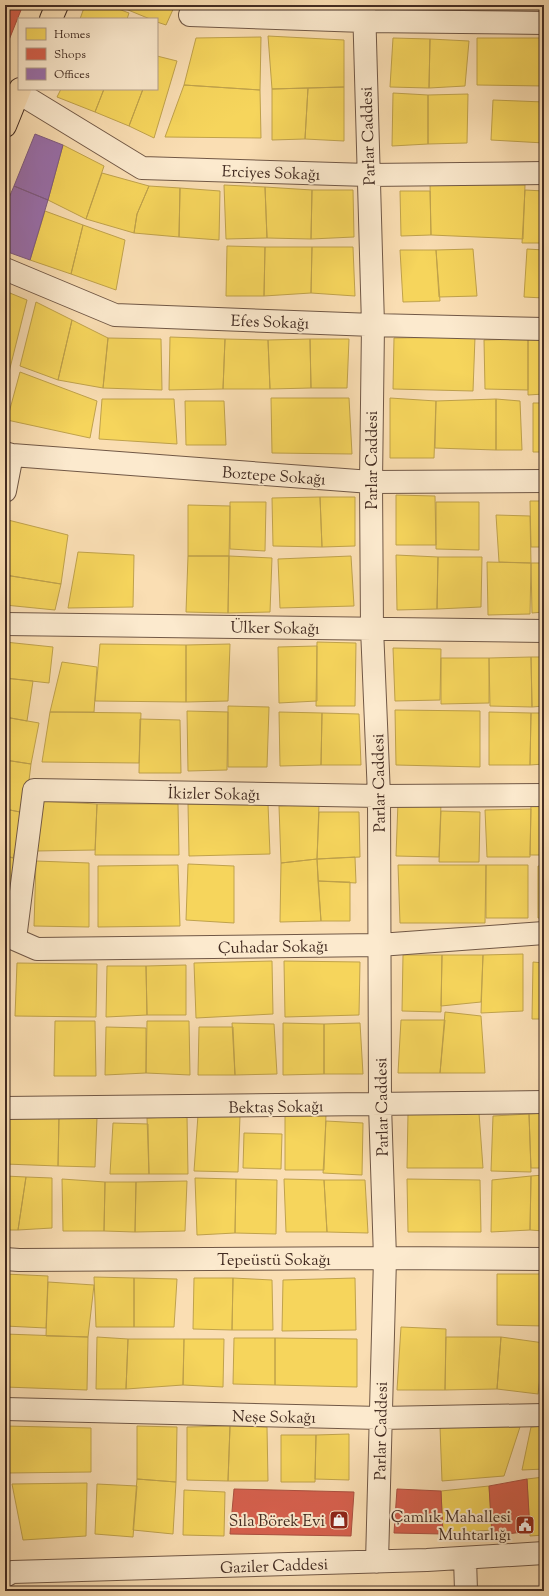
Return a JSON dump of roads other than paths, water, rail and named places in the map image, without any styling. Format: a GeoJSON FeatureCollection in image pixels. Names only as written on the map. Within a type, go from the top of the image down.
{"type":"FeatureCollection","features":[{"type":"Feature","properties":{"kind":"main road"},"geometry":{"type":"LineString","coordinates":[[52,18],[58,5]]}},
{"type":"Feature","properties":{"kind":"main road"},"geometry":{"type":"LineString","coordinates":[[5,126],[19,91]]}},
{"type":"Feature","properties":{"kind":"street"},"geometry":{"type":"LineString","coordinates":[[192,10],[364,13],[544,23]]}},
{"type":"Feature","properties":{"kind":"street","name":"Parlar Caddesi"},"geometry":{"type":"LineString","coordinates":[[364,13],[372,325],[372,628],[379,796],[380,1104],[385,1258],[380,1418],[378,1562]]}},
{"type":"Feature","properties":{"kind":"street","name":"Erciyes Sokağı"},"geometry":{"type":"LineString","coordinates":[[19,91],[142,168],[368,175],[544,173]]}},
{"type":"Feature","properties":{"kind":"street","name":"Efes Sokağı"},"geometry":{"type":"LineString","coordinates":[[5,269],[115,315],[372,325],[544,329]]}},
{"type":"Feature","properties":{"kind":"street"},"geometry":{"type":"LineString","coordinates":[[5,491],[9,454]]}},
{"type":"Feature","properties":{"kind":"street","name":"Boztepe Sokağı"},"geometry":{"type":"LineString","coordinates":[[9,454],[371,482],[544,481]]}},
{"type":"Feature","properties":{"kind":"street","name":"Ülker Sokağı"},"geometry":{"type":"LineString","coordinates":[[5,624],[544,631]]}},
{"type":"Feature","properties":{"kind":"street","name":"İkizler Sokağı"},"geometry":{"type":"LineString","coordinates":[[10,937],[34,790],[379,796],[544,795]]}},
{"type":"Feature","properties":{"kind":"street","name":"Çuhadar Sokağı"},"geometry":{"type":"LineString","coordinates":[[10,937],[37,949],[380,945],[544,933]]}},
{"type":"Feature","properties":{"kind":"street","name":"Bektaş Sokağı"},"geometry":{"type":"LineString","coordinates":[[6,1108],[544,1102]]}},
{"type":"Feature","properties":{"kind":"street","name":"Tepeüstü Sokağı"},"geometry":{"type":"LineString","coordinates":[[5,1259],[544,1259]]}},
{"type":"Feature","properties":{"kind":"street","name":"Neşe Sokağı"},"geometry":{"type":"LineString","coordinates":[[5,1409],[380,1418],[544,1415]]}},
{"type":"Feature","properties":{"kind":"street","name":"Gaziler Caddesi"},"geometry":{"type":"LineString","coordinates":[[5,1576],[12,1572],[378,1562],[544,1553]]}},
{"type":"Feature","properties":{"kind":"street"},"geometry":{"type":"LineString","coordinates":[[465,1558],[466,1591]]}},
{"type":"Feature","properties":{"kind":"place","name":"Sıla Börek Evi"},"geometry":{"type":"Point","coordinates":[339,1520]}},
{"type":"Feature","properties":{"kind":"place","name":"Çamlık Mahallesi Muhtarlığı"},"geometry":{"type":"Point","coordinates":[525,1525]}}]}
